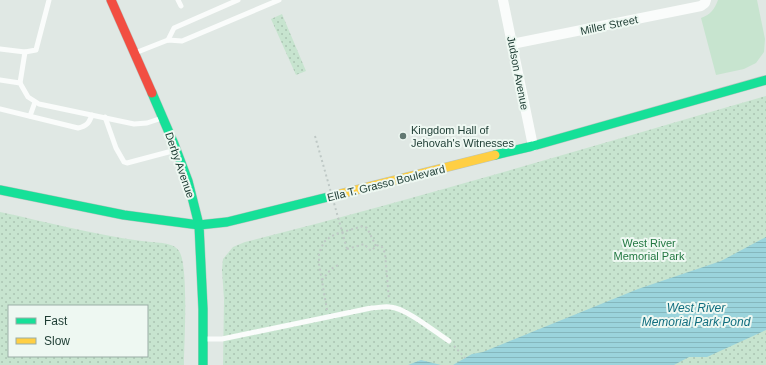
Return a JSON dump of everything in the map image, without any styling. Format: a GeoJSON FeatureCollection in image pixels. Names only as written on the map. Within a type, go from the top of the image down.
{"type":"FeatureCollection","features":[{"type":"Feature","properties":{"kind":"main road","name":"Derby Avenue"},"geometry":{"type":"LineString","coordinates":[[111,0],[163,118],[188,180],[199,225],[204,339],[203,365]]}},
{"type":"Feature","properties":{"kind":"main road","name":"Ella T. Grasso Boulevard"},"geometry":{"type":"LineString","coordinates":[[0,190],[88,209],[172,223],[199,225],[227,222],[533,146],[766,80]]}},
{"type":"Feature","properties":{"kind":"street","name":"Judson Avenue"},"geometry":{"type":"LineString","coordinates":[[503,0],[533,146]]}},
{"type":"Feature","properties":{"kind":"street","name":"Miller Street"},"geometry":{"type":"LineString","coordinates":[[512,44],[701,6],[705,1]]}},
{"type":"Feature","properties":{"kind":"lane"},"geometry":{"type":"LineString","coordinates":[[0,49],[25,52],[36,50],[49,0]]}},
{"type":"Feature","properties":{"kind":"lane"},"geometry":{"type":"LineString","coordinates":[[178,0],[181,6]]}},
{"type":"Feature","properties":{"kind":"lane"},"geometry":{"type":"LineString","coordinates":[[168,40],[174,28],[238,0]]}},
{"type":"Feature","properties":{"kind":"lane"},"geometry":{"type":"LineString","coordinates":[[134,53],[168,40],[182,41],[279,0]]}},
{"type":"Feature","properties":{"kind":"lane"},"geometry":{"type":"LineString","coordinates":[[25,52],[20,83],[28,97],[35,102],[134,124],[141,124],[163,118]]}},
{"type":"Feature","properties":{"kind":"lane"},"geometry":{"type":"LineString","coordinates":[[0,80],[20,83]]}},
{"type":"Feature","properties":{"kind":"lane"},"geometry":{"type":"LineString","coordinates":[[30,116],[35,102]]}},
{"type":"Feature","properties":{"kind":"lane"},"geometry":{"type":"LineString","coordinates":[[0,109],[78,128],[85,127],[89,123],[92,114]]}},
{"type":"Feature","properties":{"kind":"lane"},"geometry":{"type":"LineString","coordinates":[[104,117],[116,148],[124,162],[127,164],[176,150]]}},
{"type":"Feature","properties":{"kind":"lane"},"geometry":{"type":"LineString","coordinates":[[204,339],[222,338],[371,308],[390,307],[412,316],[449,341]]}},
{"type":"Feature","properties":{"kind":"path"},"geometry":{"type":"LineString","coordinates":[[315,136],[347,249],[364,244],[372,250],[379,245],[385,252],[390,307]]}},
{"type":"Feature","properties":{"kind":"path"},"geometry":{"type":"LineString","coordinates":[[328,317],[319,264],[319,253],[324,242],[336,234],[363,226],[367,228],[376,246]]}},
{"type":"Feature","properties":{"kind":"path"},"geometry":{"type":"LineString","coordinates":[[322,281],[332,269],[340,264]]}},
{"type":"Feature","properties":{"kind":"path"},"geometry":{"type":"LineString","coordinates":[[449,341],[465,358]]}},
{"type":"Feature","properties":{"kind":"green space"},"geometry":{"type":"Polygon","coordinates":[[[718,0],[757,0],[765,39],[764,52],[756,63],[744,69],[716,75],[701,18],[712,11],[718,0]]]}},
{"type":"Feature","properties":{"kind":"green space"},"geometry":{"type":"Polygon","coordinates":[[[282,14],[306,71],[296,75],[271,19],[282,14]]]}},
{"type":"Feature","properties":{"kind":"green space","name":"West River Memorial Park"},"geometry":{"type":"Polygon","coordinates":[[[766,96],[766,365],[223,365],[224,299],[222,270],[223,259],[233,247],[245,242],[376,208],[766,96]]]}},
{"type":"Feature","properties":{"kind":"green space"},"geometry":{"type":"Polygon","coordinates":[[[0,212],[107,235],[168,244],[176,248],[182,259],[184,272],[184,365],[0,365],[0,212]]]}},
{"type":"Feature","properties":{"kind":"water","name":"West River Memorial Park Pond"},"geometry":{"type":"Polygon","coordinates":[[[766,237],[766,330],[707,357],[689,357],[674,365],[453,365],[472,354],[483,352],[638,289],[721,261],[766,237]]]}},
{"type":"Feature","properties":{"kind":"water"},"geometry":{"type":"Polygon","coordinates":[[[421,360],[441,365],[408,365],[421,360]]]}},
{"type":"Feature","properties":{"kind":"traffic: fast"},"geometry":{"type":"LineString","coordinates":[[495,155],[533,146],[766,80]]}},
{"type":"Feature","properties":{"kind":"traffic: fast"},"geometry":{"type":"LineString","coordinates":[[152,93],[188,181],[199,225]]}},
{"type":"Feature","properties":{"kind":"traffic: fast"},"geometry":{"type":"LineString","coordinates":[[0,190],[124,215],[199,225]]}},
{"type":"Feature","properties":{"kind":"traffic: fast"},"geometry":{"type":"LineString","coordinates":[[203,365],[203,309],[199,225],[227,222],[332,196]]}},
{"type":"Feature","properties":{"kind":"traffic: slow"},"geometry":{"type":"LineString","coordinates":[[332,196],[495,155]]}},
{"type":"Feature","properties":{"kind":"traffic: jam"},"geometry":{"type":"LineString","coordinates":[[111,0],[152,93]]}},
{"type":"Feature","properties":{"kind":"place","name":"Kingdom Hall of Jehovah's Witnesses"},"geometry":{"type":"Point","coordinates":[403,136]}}]}
